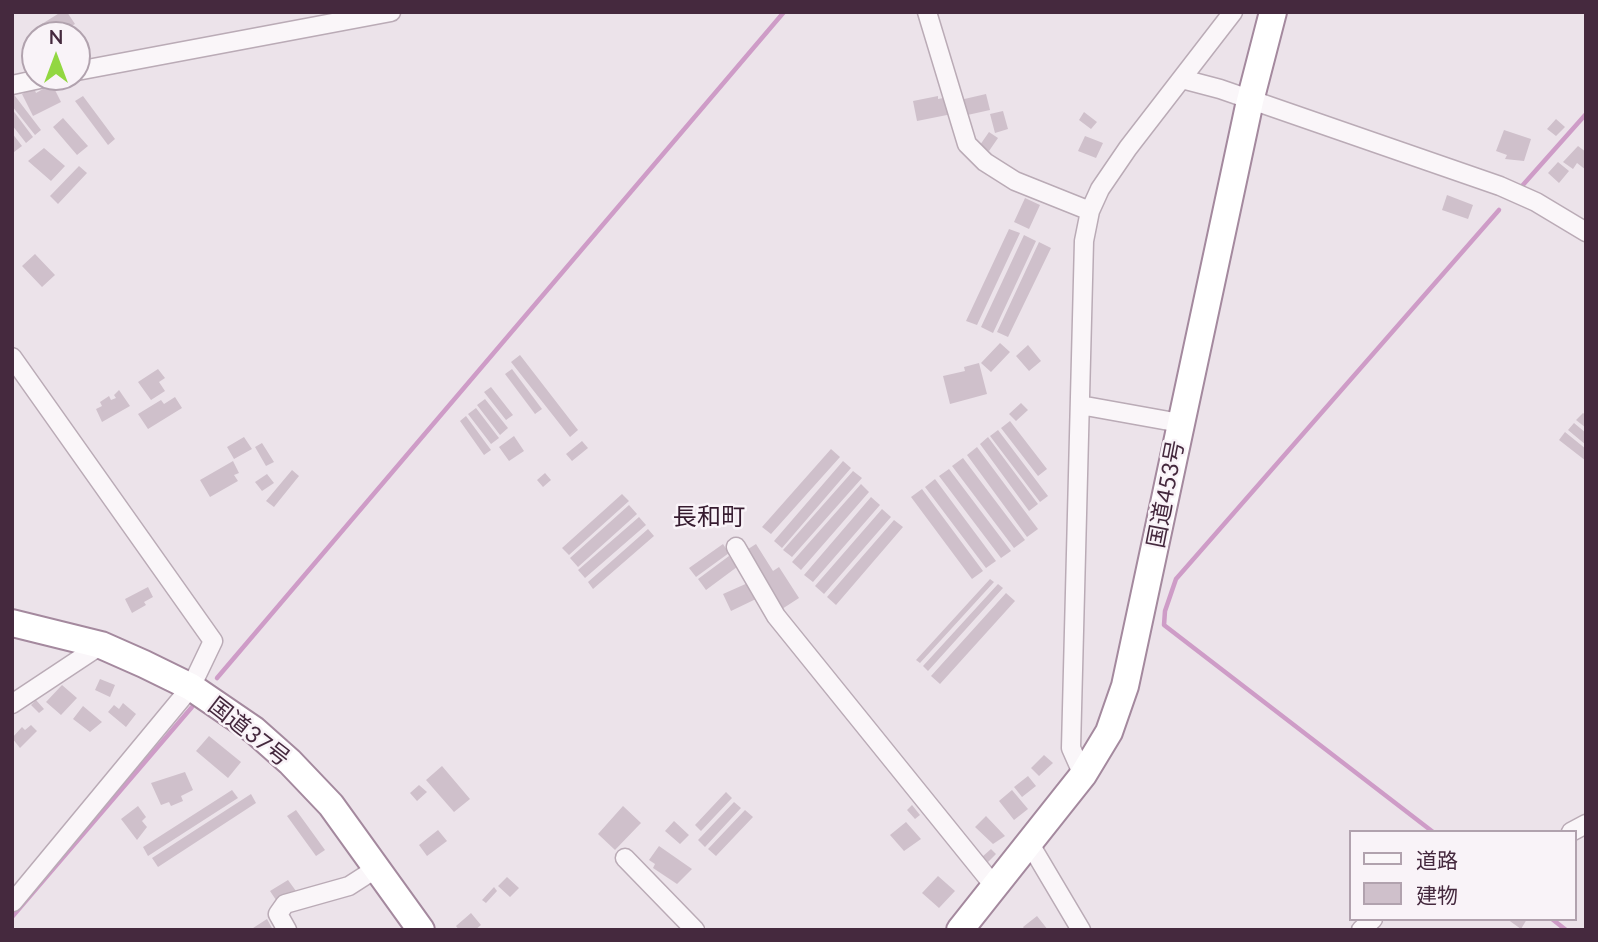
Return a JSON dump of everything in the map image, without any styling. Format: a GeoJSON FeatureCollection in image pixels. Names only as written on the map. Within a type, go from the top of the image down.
{"type":"FeatureCollection","features":[{"type":"Feature","properties":{"kind":"highway","name":"国道453号"},"geometry":{"type":"LineString","coordinates":[[960,930],[1083,775],[1109,732],[1125,686],[1250,101],[1273,12]]}},
{"type":"Feature","properties":{"kind":"highway","name":"国道37号"},"geometry":{"type":"LineString","coordinates":[[12,623],[101,645],[191,687],[254,730],[331,804],[421,930]]}},
{"type":"Feature","properties":{"kind":"street"},"geometry":{"type":"LineString","coordinates":[[91,68],[391,12]]}},
{"type":"Feature","properties":{"kind":"street"},"geometry":{"type":"LineString","coordinates":[[927,12],[967,144],[985,162],[1015,181],[1090,211]]}},
{"type":"Feature","properties":{"kind":"street"},"geometry":{"type":"LineString","coordinates":[[1083,775],[1071,748],[1084,241],[1090,211],[1100,189],[1128,148],[1233,12]]}},
{"type":"Feature","properties":{"kind":"street"},"geometry":{"type":"LineString","coordinates":[[1182,79],[1500,186],[1586,232]]}},
{"type":"Feature","properties":{"kind":"street"},"geometry":{"type":"LineString","coordinates":[[12,357],[213,640],[191,687],[13,902]]}},
{"type":"Feature","properties":{"kind":"street"},"geometry":{"type":"LineString","coordinates":[[1080,405],[1180,423]]}},
{"type":"Feature","properties":{"kind":"street"},"geometry":{"type":"LineString","coordinates":[[736,547],[776,615],[995,887]]}},
{"type":"Feature","properties":{"kind":"street"},"geometry":{"type":"LineString","coordinates":[[12,704],[101,645]]}},
{"type":"Feature","properties":{"kind":"street"},"geometry":{"type":"LineString","coordinates":[[1030,844],[1081,930]]}},
{"type":"Feature","properties":{"kind":"street"},"geometry":{"type":"LineString","coordinates":[[625,858],[695,930]]}},
{"type":"Feature","properties":{"kind":"street"},"geometry":{"type":"LineString","coordinates":[[287,930],[278,914],[285,904],[349,886],[377,868]]}},
{"type":"Feature","properties":{"kind":"building"},"geometry":{"type":"Polygon","coordinates":[[[61,12],[67,12],[73,21],[47,21],[61,12]]]}},
{"type":"Feature","properties":{"kind":"building"},"geometry":{"type":"Polygon","coordinates":[[[28,91],[56,91],[61,102],[33,116],[22,94],[28,91]]]}},
{"type":"Feature","properties":{"kind":"building"},"geometry":{"type":"Polygon","coordinates":[[[12,92],[41,130],[35,135],[12,106],[12,92]]]}},
{"type":"Feature","properties":{"kind":"building"},"geometry":{"type":"Polygon","coordinates":[[[986,94],[990,110],[963,116],[960,100],[986,94]]]}},
{"type":"Feature","properties":{"kind":"building"},"geometry":{"type":"Polygon","coordinates":[[[83,96],[115,139],[108,145],[75,101],[83,96]]]}},
{"type":"Feature","properties":{"kind":"building"},"geometry":{"type":"Polygon","coordinates":[[[938,96],[938,99],[949,97],[952,114],[917,121],[913,101],[938,96]]]}},
{"type":"Feature","properties":{"kind":"building"},"geometry":{"type":"Polygon","coordinates":[[[12,109],[33,137],[26,143],[12,125],[12,109]]]}},
{"type":"Feature","properties":{"kind":"building"},"geometry":{"type":"Polygon","coordinates":[[[1003,111],[1008,129],[995,133],[990,114],[1003,111]]]}},
{"type":"Feature","properties":{"kind":"building"},"geometry":{"type":"Polygon","coordinates":[[[1084,112],[1097,122],[1091,129],[1079,120],[1084,112]]]}},
{"type":"Feature","properties":{"kind":"building"},"geometry":{"type":"Polygon","coordinates":[[[63,118],[88,146],[77,155],[53,127],[63,118]]]}},
{"type":"Feature","properties":{"kind":"building"},"geometry":{"type":"Polygon","coordinates":[[[1556,119],[1565,127],[1556,136],[1547,129],[1556,119]]]}},
{"type":"Feature","properties":{"kind":"building"},"geometry":{"type":"Polygon","coordinates":[[[1504,130],[1531,139],[1524,161],[1505,159],[1507,155],[1496,151],[1504,130]]]}},
{"type":"Feature","properties":{"kind":"building"},"geometry":{"type":"Polygon","coordinates":[[[989,132],[998,138],[989,151],[980,145],[989,132]]]}},
{"type":"Feature","properties":{"kind":"building"},"geometry":{"type":"Polygon","coordinates":[[[12,133],[22,146],[14,152],[12,150],[12,133]]]}},
{"type":"Feature","properties":{"kind":"building"},"geometry":{"type":"Polygon","coordinates":[[[1085,136],[1103,143],[1096,158],[1078,151],[1085,136]]]}},
{"type":"Feature","properties":{"kind":"building"},"geometry":{"type":"Polygon","coordinates":[[[1578,146],[1586,152],[1586,170],[1577,163],[1573,169],[1563,162],[1578,146]]]}},
{"type":"Feature","properties":{"kind":"building"},"geometry":{"type":"Polygon","coordinates":[[[44,148],[65,166],[51,181],[28,161],[44,148]]]}},
{"type":"Feature","properties":{"kind":"building"},"geometry":{"type":"Polygon","coordinates":[[[1558,162],[1569,171],[1559,183],[1548,173],[1558,162]]]}},
{"type":"Feature","properties":{"kind":"building"},"geometry":{"type":"Polygon","coordinates":[[[79,166],[87,173],[58,204],[50,196],[79,166]]]}},
{"type":"Feature","properties":{"kind":"building"},"geometry":{"type":"Polygon","coordinates":[[[1447,195],[1473,205],[1468,219],[1442,210],[1447,195]]]}},
{"type":"Feature","properties":{"kind":"building"},"geometry":{"type":"Polygon","coordinates":[[[1025,198],[1040,205],[1029,229],[1014,222],[1025,198]]]}},
{"type":"Feature","properties":{"kind":"building"},"geometry":{"type":"Polygon","coordinates":[[[1009,229],[1020,233],[977,325],[966,321],[1009,229]]]}},
{"type":"Feature","properties":{"kind":"building"},"geometry":{"type":"Polygon","coordinates":[[[1024,235],[1036,241],[993,333],[981,327],[1024,235]]]}},
{"type":"Feature","properties":{"kind":"building"},"geometry":{"type":"Polygon","coordinates":[[[1039,242],[1051,248],[1008,337],[997,332],[1039,242]]]}},
{"type":"Feature","properties":{"kind":"building"},"geometry":{"type":"Polygon","coordinates":[[[35,254],[55,275],[42,287],[22,266],[35,254]]]}},
{"type":"Feature","properties":{"kind":"building"},"geometry":{"type":"Polygon","coordinates":[[[1000,343],[1010,352],[991,372],[981,363],[1000,343]]]}},
{"type":"Feature","properties":{"kind":"building"},"geometry":{"type":"Polygon","coordinates":[[[1028,345],[1041,361],[1029,371],[1016,356],[1028,345]]]}},
{"type":"Feature","properties":{"kind":"building"},"geometry":{"type":"Polygon","coordinates":[[[520,355],[578,430],[570,437],[511,362],[520,355]]]}},
{"type":"Feature","properties":{"kind":"building"},"geometry":{"type":"Polygon","coordinates":[[[979,363],[987,394],[950,404],[943,376],[965,371],[964,367],[979,363]]]}},
{"type":"Feature","properties":{"kind":"building"},"geometry":{"type":"Polygon","coordinates":[[[158,369],[165,378],[159,382],[165,391],[151,400],[138,382],[158,369]]]}},
{"type":"Feature","properties":{"kind":"building"},"geometry":{"type":"Polygon","coordinates":[[[512,369],[542,409],[535,414],[505,374],[512,369]]]}},
{"type":"Feature","properties":{"kind":"building"},"geometry":{"type":"Polygon","coordinates":[[[491,387],[513,415],[506,420],[484,392],[491,387]]]}},
{"type":"Feature","properties":{"kind":"building"},"geometry":{"type":"Polygon","coordinates":[[[119,390],[130,406],[102,422],[96,409],[102,406],[100,402],[109,396],[111,400],[116,398],[114,395],[119,390]]]}},
{"type":"Feature","properties":{"kind":"building"},"geometry":{"type":"Polygon","coordinates":[[[175,397],[182,408],[148,429],[138,414],[161,400],[164,404],[175,397]]]}},
{"type":"Feature","properties":{"kind":"building"},"geometry":{"type":"Polygon","coordinates":[[[485,399],[508,428],[500,435],[477,405],[485,399]]]}},
{"type":"Feature","properties":{"kind":"building"},"geometry":{"type":"Polygon","coordinates":[[[1021,403],[1028,410],[1016,421],[1009,414],[1021,403]]]}},
{"type":"Feature","properties":{"kind":"building"},"geometry":{"type":"Polygon","coordinates":[[[476,408],[499,438],[491,444],[468,414],[476,408]]]}},
{"type":"Feature","properties":{"kind":"building"},"geometry":{"type":"Polygon","coordinates":[[[1583,413],[1586,415],[1586,428],[1576,420],[1583,413]]]}},
{"type":"Feature","properties":{"kind":"building"},"geometry":{"type":"Polygon","coordinates":[[[466,416],[491,450],[484,455],[460,421],[466,416]]]}},
{"type":"Feature","properties":{"kind":"building"},"geometry":{"type":"Polygon","coordinates":[[[1010,421],[1047,469],[1038,476],[1001,428],[1010,421]]]}},
{"type":"Feature","properties":{"kind":"building"},"geometry":{"type":"Polygon","coordinates":[[[1574,423],[1586,433],[1586,445],[1568,430],[1574,423]]]}},
{"type":"Feature","properties":{"kind":"building"},"geometry":{"type":"Polygon","coordinates":[[[998,430],[1048,496],[1040,502],[990,436],[998,430]]]}},
{"type":"Feature","properties":{"kind":"building"},"geometry":{"type":"Polygon","coordinates":[[[1565,432],[1586,449],[1586,461],[1559,440],[1565,432]]]}},
{"type":"Feature","properties":{"kind":"building"},"geometry":{"type":"Polygon","coordinates":[[[514,436],[524,451],[509,461],[499,447],[514,436]]]}},
{"type":"Feature","properties":{"kind":"building"},"geometry":{"type":"Polygon","coordinates":[[[244,437],[252,449],[234,459],[227,447],[244,437]]]}},
{"type":"Feature","properties":{"kind":"building"},"geometry":{"type":"Polygon","coordinates":[[[988,437],[1038,504],[1029,511],[980,444],[988,437]]]}},
{"type":"Feature","properties":{"kind":"building"},"geometry":{"type":"Polygon","coordinates":[[[582,441],[588,448],[572,461],[566,454],[582,441]]]}},
{"type":"Feature","properties":{"kind":"building"},"geometry":{"type":"Polygon","coordinates":[[[262,443],[274,462],[266,466],[255,447],[262,443]]]}},
{"type":"Feature","properties":{"kind":"building"},"geometry":{"type":"Polygon","coordinates":[[[977,447],[1038,529],[1027,537],[967,455],[977,447]]]}},
{"type":"Feature","properties":{"kind":"building"},"geometry":{"type":"Polygon","coordinates":[[[831,449],[840,457],[771,534],[762,527],[831,449]]]}},
{"type":"Feature","properties":{"kind":"building"},"geometry":{"type":"Polygon","coordinates":[[[963,458],[1025,540],[1014,548],[952,466],[963,458]]]}},
{"type":"Feature","properties":{"kind":"building"},"geometry":{"type":"Polygon","coordinates":[[[233,461],[239,473],[234,475],[238,481],[210,497],[200,480],[233,461]]]}},
{"type":"Feature","properties":{"kind":"building"},"geometry":{"type":"Polygon","coordinates":[[[843,461],[851,468],[782,548],[774,541],[843,461]]]}},
{"type":"Feature","properties":{"kind":"building"},"geometry":{"type":"Polygon","coordinates":[[[949,469],[1011,551],[1001,558],[939,476],[949,469]]]}},
{"type":"Feature","properties":{"kind":"building"},"geometry":{"type":"Polygon","coordinates":[[[292,470],[299,476],[274,507],[266,501],[292,470]]]}},
{"type":"Feature","properties":{"kind":"building"},"geometry":{"type":"Polygon","coordinates":[[[853,471],[862,478],[792,557],[783,550],[853,471]]]}},
{"type":"Feature","properties":{"kind":"building"},"geometry":{"type":"Polygon","coordinates":[[[545,473],[551,480],[543,487],[537,480],[545,473]]]}},
{"type":"Feature","properties":{"kind":"building"},"geometry":{"type":"Polygon","coordinates":[[[267,474],[274,483],[262,491],[255,482],[267,474]]]}},
{"type":"Feature","properties":{"kind":"building"},"geometry":{"type":"Polygon","coordinates":[[[935,479],[996,561],[986,568],[925,487],[935,479]]]}},
{"type":"Feature","properties":{"kind":"building"},"geometry":{"type":"Polygon","coordinates":[[[861,484],[869,492],[801,570],[792,562],[861,484]]]}},
{"type":"Feature","properties":{"kind":"building"},"geometry":{"type":"Polygon","coordinates":[[[922,489],[983,571],[972,579],[911,497],[922,489]]]}},
{"type":"Feature","properties":{"kind":"building"},"geometry":{"type":"Polygon","coordinates":[[[622,494],[629,501],[569,555],[562,548],[622,494]]]}},
{"type":"Feature","properties":{"kind":"building"},"geometry":{"type":"Polygon","coordinates":[[[871,497],[880,505],[813,582],[804,575],[871,497]]]}},
{"type":"Feature","properties":{"kind":"building"},"geometry":{"type":"Polygon","coordinates":[[[629,505],[637,514],[578,567],[570,558],[629,505]]]}},
{"type":"Feature","properties":{"kind":"building"},"geometry":{"type":"Polygon","coordinates":[[[882,509],[891,517],[824,594],[815,586],[882,509]]]}},
{"type":"Feature","properties":{"kind":"building"},"geometry":{"type":"Polygon","coordinates":[[[639,517],[646,525],[585,578],[578,570],[639,517]]]}},
{"type":"Feature","properties":{"kind":"building"},"geometry":{"type":"Polygon","coordinates":[[[894,520],[903,527],[836,605],[827,597],[894,520]]]}},
{"type":"Feature","properties":{"kind":"building"},"geometry":{"type":"Polygon","coordinates":[[[648,529],[654,536],[593,589],[588,582],[648,529]]]}},
{"type":"Feature","properties":{"kind":"building"},"geometry":{"type":"Polygon","coordinates":[[[723,544],[729,553],[696,577],[689,568],[723,544]]]}},
{"type":"Feature","properties":{"kind":"building"},"geometry":{"type":"Polygon","coordinates":[[[756,544],[773,571],[779,567],[799,598],[782,609],[745,551],[756,544]]]}},
{"type":"Feature","properties":{"kind":"building"},"geometry":{"type":"Polygon","coordinates":[[[729,556],[737,567],[706,590],[698,579],[729,556]]]}},
{"type":"Feature","properties":{"kind":"building"},"geometry":{"type":"Polygon","coordinates":[[[990,579],[994,582],[920,663],[916,660],[990,579]]]}},
{"type":"Feature","properties":{"kind":"building"},"geometry":{"type":"Polygon","coordinates":[[[750,582],[758,598],[731,611],[723,594],[750,582]]]}},
{"type":"Feature","properties":{"kind":"building"},"geometry":{"type":"Polygon","coordinates":[[[998,584],[1003,588],[928,671],[923,666],[998,584]]]}},
{"type":"Feature","properties":{"kind":"building"},"geometry":{"type":"Polygon","coordinates":[[[148,587],[153,597],[144,602],[146,605],[132,613],[125,599],[148,587]]]}},
{"type":"Feature","properties":{"kind":"building"},"geometry":{"type":"Polygon","coordinates":[[[1006,593],[1015,601],[940,684],[931,676],[1006,593]]]}},
{"type":"Feature","properties":{"kind":"building"},"geometry":{"type":"Polygon","coordinates":[[[100,679],[115,685],[110,697],[95,690],[100,679]]]}},
{"type":"Feature","properties":{"kind":"building"},"geometry":{"type":"Polygon","coordinates":[[[62,685],[77,698],[61,715],[46,702],[62,685]]]}},
{"type":"Feature","properties":{"kind":"building"},"geometry":{"type":"Polygon","coordinates":[[[36,700],[44,709],[39,713],[31,705],[36,700]]]}},
{"type":"Feature","properties":{"kind":"building"},"geometry":{"type":"Polygon","coordinates":[[[123,703],[136,714],[126,727],[108,712],[114,705],[119,709],[123,703]]]}},
{"type":"Feature","properties":{"kind":"building"},"geometry":{"type":"Polygon","coordinates":[[[83,706],[102,722],[90,732],[73,719],[83,706]]]}},
{"type":"Feature","properties":{"kind":"building"},"geometry":{"type":"Polygon","coordinates":[[[31,725],[37,731],[20,748],[12,738],[22,727],[25,730],[31,725]]]}},
{"type":"Feature","properties":{"kind":"building"},"geometry":{"type":"Polygon","coordinates":[[[209,736],[241,762],[228,778],[196,751],[209,736]]]}},
{"type":"Feature","properties":{"kind":"building"},"geometry":{"type":"Polygon","coordinates":[[[1044,755],[1053,763],[1039,776],[1031,768],[1044,755]]]}},
{"type":"Feature","properties":{"kind":"building"},"geometry":{"type":"Polygon","coordinates":[[[442,766],[470,799],[454,812],[426,780],[442,766]]]}},
{"type":"Feature","properties":{"kind":"building"},"geometry":{"type":"Polygon","coordinates":[[[185,772],[193,790],[181,796],[183,801],[171,806],[169,802],[161,805],[151,783],[185,772]]]}},
{"type":"Feature","properties":{"kind":"building"},"geometry":{"type":"Polygon","coordinates":[[[1028,776],[1036,786],[1022,797],[1014,787],[1028,776]]]}},
{"type":"Feature","properties":{"kind":"building"},"geometry":{"type":"Polygon","coordinates":[[[419,785],[427,792],[417,801],[410,793],[419,785]]]}},
{"type":"Feature","properties":{"kind":"building"},"geometry":{"type":"Polygon","coordinates":[[[232,790],[238,798],[148,856],[143,847],[232,790]]]}},
{"type":"Feature","properties":{"kind":"building"},"geometry":{"type":"Polygon","coordinates":[[[1012,790],[1028,809],[1014,820],[999,801],[1012,790]]]}},
{"type":"Feature","properties":{"kind":"building"},"geometry":{"type":"Polygon","coordinates":[[[726,792],[732,798],[701,831],[695,825],[726,792]]]}},
{"type":"Feature","properties":{"kind":"building"},"geometry":{"type":"Polygon","coordinates":[[[251,794],[256,803],[158,867],[152,858],[251,794]]]}},
{"type":"Feature","properties":{"kind":"building"},"geometry":{"type":"Polygon","coordinates":[[[734,802],[741,808],[705,847],[698,840],[734,802]]]}},
{"type":"Feature","properties":{"kind":"building"},"geometry":{"type":"Polygon","coordinates":[[[912,805],[920,815],[915,819],[907,810],[912,805]]]}},
{"type":"Feature","properties":{"kind":"building"},"geometry":{"type":"Polygon","coordinates":[[[138,806],[146,817],[142,821],[147,827],[137,840],[121,819],[138,806]]]}},
{"type":"Feature","properties":{"kind":"building"},"geometry":{"type":"Polygon","coordinates":[[[623,806],[641,823],[615,850],[598,834],[623,806]]]}},
{"type":"Feature","properties":{"kind":"building"},"geometry":{"type":"Polygon","coordinates":[[[296,810],[325,850],[316,856],[287,816],[296,810]]]}},
{"type":"Feature","properties":{"kind":"building"},"geometry":{"type":"Polygon","coordinates":[[[745,810],[753,817],[716,856],[708,849],[745,810]]]}},
{"type":"Feature","properties":{"kind":"building"},"geometry":{"type":"Polygon","coordinates":[[[986,816],[1005,836],[993,844],[975,827],[986,816]]]}},
{"type":"Feature","properties":{"kind":"building"},"geometry":{"type":"Polygon","coordinates":[[[674,821],[689,835],[680,844],[665,831],[674,821]]]}},
{"type":"Feature","properties":{"kind":"building"},"geometry":{"type":"Polygon","coordinates":[[[906,822],[921,839],[904,851],[890,835],[906,822]]]}},
{"type":"Feature","properties":{"kind":"building"},"geometry":{"type":"Polygon","coordinates":[[[438,830],[447,841],[427,856],[419,845],[438,830]]]}},
{"type":"Feature","properties":{"kind":"building"},"geometry":{"type":"Polygon","coordinates":[[[659,846],[692,869],[677,884],[653,868],[655,864],[649,860],[659,846]]]}},
{"type":"Feature","properties":{"kind":"building"},"geometry":{"type":"Polygon","coordinates":[[[991,849],[996,854],[987,863],[982,857],[991,849]]]}},
{"type":"Feature","properties":{"kind":"building"},"geometry":{"type":"Polygon","coordinates":[[[938,876],[955,891],[939,908],[922,893],[938,876]]]}},
{"type":"Feature","properties":{"kind":"building"},"geometry":{"type":"Polygon","coordinates":[[[507,877],[519,888],[510,897],[498,886],[507,877]]]}},
{"type":"Feature","properties":{"kind":"building"},"geometry":{"type":"Polygon","coordinates":[[[288,880],[296,891],[278,903],[270,891],[288,880]]]}},
{"type":"Feature","properties":{"kind":"building"},"geometry":{"type":"Polygon","coordinates":[[[494,887],[497,891],[486,903],[482,900],[494,887]]]}},
{"type":"Feature","properties":{"kind":"building"},"geometry":{"type":"Polygon","coordinates":[[[471,913],[481,925],[475,930],[459,930],[456,926],[471,913]]]}},
{"type":"Feature","properties":{"kind":"building"},"geometry":{"type":"Polygon","coordinates":[[[1037,916],[1048,930],[1025,930],[1023,927],[1037,916]]]}},
{"type":"Feature","properties":{"kind":"building"},"geometry":{"type":"Polygon","coordinates":[[[267,919],[273,930],[250,930],[267,919]]]}},
{"type":"Feature","properties":{"kind":"building"},"geometry":{"type":"Polygon","coordinates":[[[1510,921],[1526,921],[1521,929],[1510,921]]]}},
{"type":"Feature","properties":{"kind":"waterway"},"geometry":{"type":"LineString","coordinates":[[217,678],[784,12]]}},
{"type":"Feature","properties":{"kind":"waterway"},"geometry":{"type":"LineString","coordinates":[[1522,186],[1586,114]]}},
{"type":"Feature","properties":{"kind":"waterway"},"geometry":{"type":"LineString","coordinates":[[1430,830],[1164,625],[1165,611],[1176,579],[1499,210]]}},
{"type":"Feature","properties":{"kind":"waterway"},"geometry":{"type":"LineString","coordinates":[[12,917],[192,707]]}},
{"type":"Feature","properties":{"kind":"waterway"},"geometry":{"type":"LineString","coordinates":[[1555,921],[1566,930]]}},
{"type":"Feature","properties":{"kind":"district","name":"長和町"},"geometry":{"type":"Point","coordinates":[709,517]}}]}
